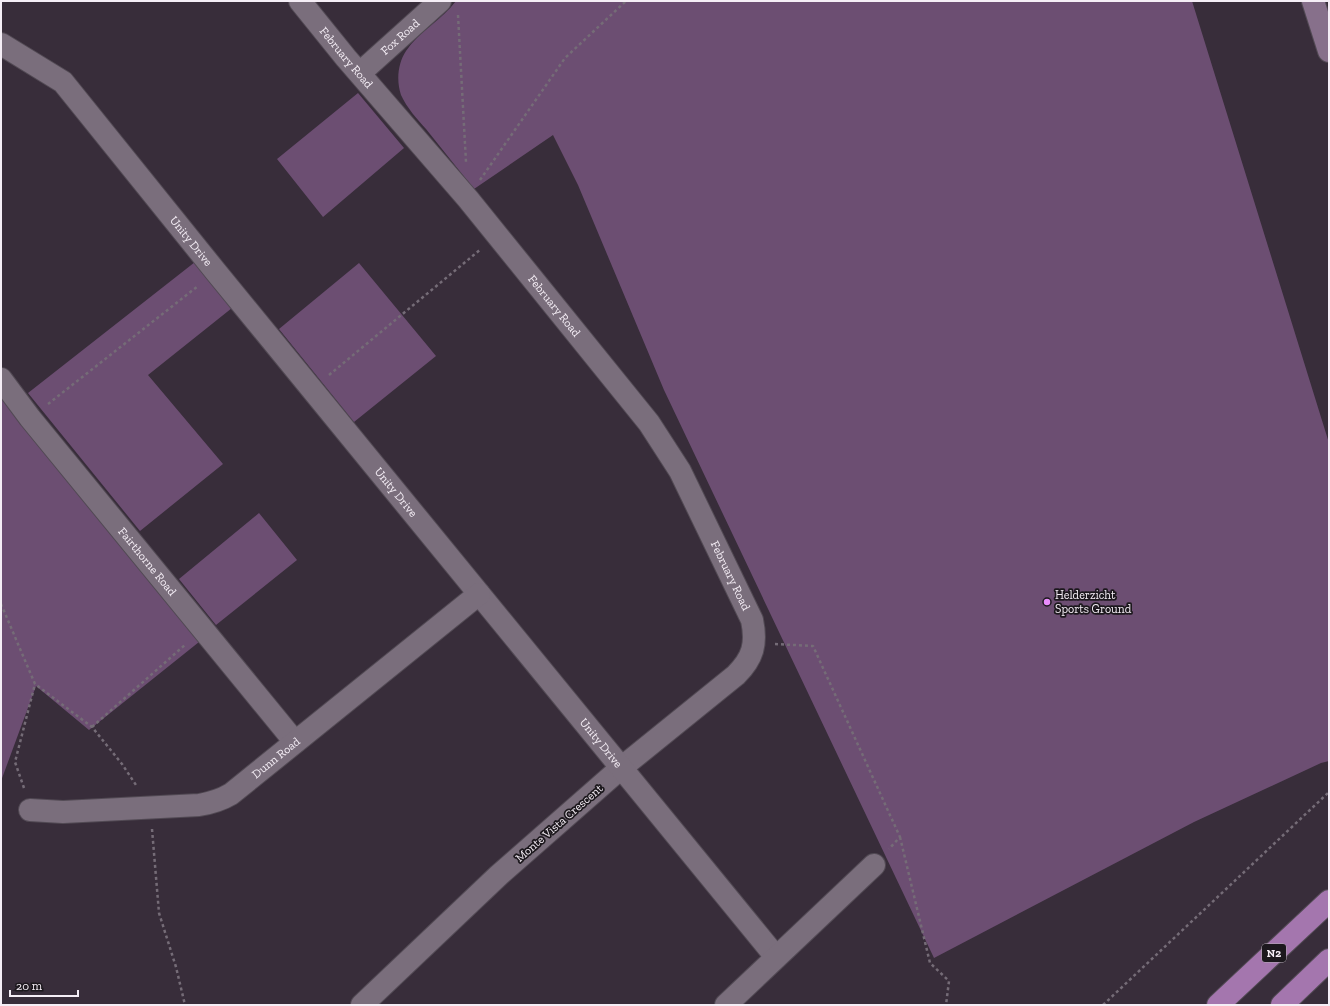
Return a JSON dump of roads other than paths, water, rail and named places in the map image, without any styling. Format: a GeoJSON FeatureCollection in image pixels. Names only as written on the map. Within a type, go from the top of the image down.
{"type":"FeatureCollection","features":[{"type":"Feature","properties":{"kind":"highway","name":"N2"},"geometry":{"type":"LineString","coordinates":[[1218,1005],[1329,901]]}},
{"type":"Feature","properties":{"kind":"highway"},"geometry":{"type":"LineString","coordinates":[[1282,1005],[1329,960]]}},
{"type":"Feature","properties":{"kind":"street","name":"February Road"},"geometry":{"type":"LineString","coordinates":[[300,1],[498,235],[649,423],[680,471],[752,620],[755,632],[755,643]]}},
{"type":"Feature","properties":{"kind":"street"},"geometry":{"type":"LineString","coordinates":[[1313,1],[1329,51]]}},
{"type":"Feature","properties":{"kind":"street","name":"Fox Road"},"geometry":{"type":"LineString","coordinates":[[360,73],[449,5]]}},
{"type":"Feature","properties":{"kind":"street","name":"Unity Drive"},"geometry":{"type":"LineString","coordinates":[[1,44],[63,82],[216,272],[776,957]]}},
{"type":"Feature","properties":{"kind":"street","name":"Fairthorne Road"},"geometry":{"type":"LineString","coordinates":[[1,379],[30,418],[295,742]]}},
{"type":"Feature","properties":{"kind":"street","name":"Dunn Road"},"geometry":{"type":"LineString","coordinates":[[30,810],[63,812],[199,805],[208,804],[224,798],[231,794],[479,594]]}},
{"type":"Feature","properties":{"kind":"street","name":"Monte Vista Crescent"},"geometry":{"type":"LineString","coordinates":[[362,1005],[499,875],[622,768],[736,675],[745,666],[755,643]]}},
{"type":"Feature","properties":{"kind":"street"},"geometry":{"type":"LineString","coordinates":[[726,1005],[874,865]]}},
{"type":"Feature","properties":{"kind":"place","name":"Helderzicht Sports Ground"},"geometry":{"type":"Point","coordinates":[1047,602]}}]}
